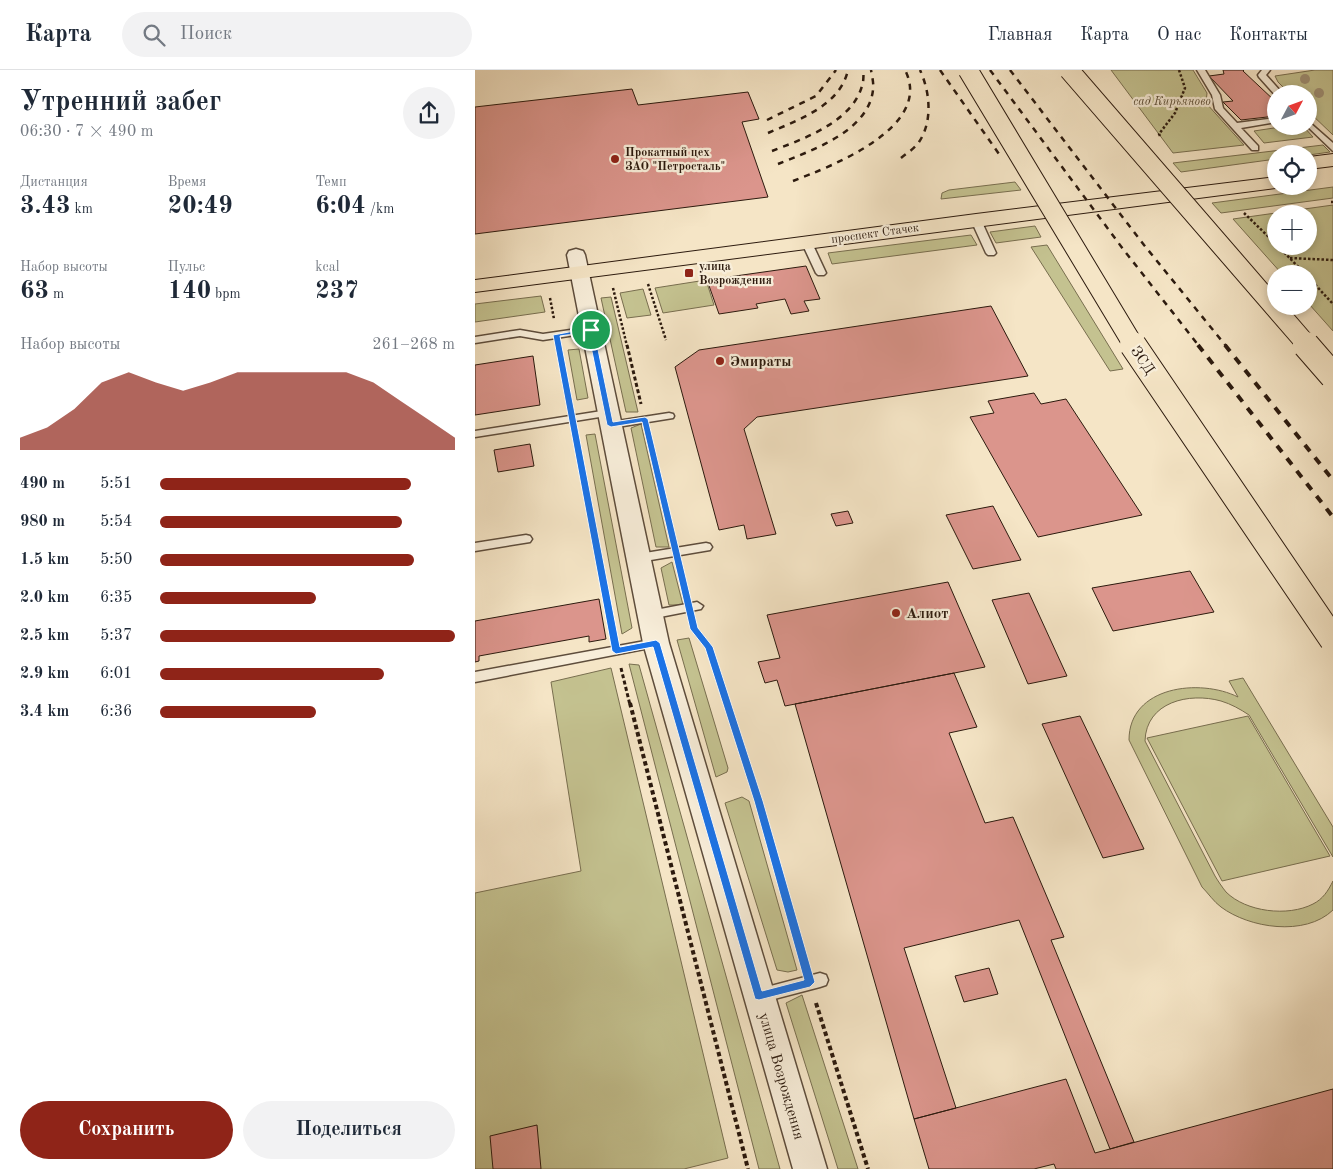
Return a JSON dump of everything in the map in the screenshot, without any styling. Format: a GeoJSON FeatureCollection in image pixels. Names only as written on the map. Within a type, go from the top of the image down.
{"type":"FeatureCollection","features":[{"type":"Feature","properties":{"kind":"main road","name":"ЗСД"},"geometry":{"type":"LineString","coordinates":[[968,70],[1133,345],[1333,640]]}},
{"type":"Feature","properties":{"kind":"main road"},"geometry":{"type":"LineString","coordinates":[[1069,70],[1333,376]]}},
{"type":"Feature","properties":{"kind":"main road"},"geometry":{"type":"LineString","coordinates":[[1317,162],[1333,160]]}},
{"type":"Feature","properties":{"kind":"main road","name":"проспект Стачек"},"geometry":{"type":"LineString","coordinates":[[475,286],[577,264],[1267,168]]}},
{"type":"Feature","properties":{"kind":"main road"},"geometry":{"type":"LineString","coordinates":[[1317,178],[1333,176]]}},
{"type":"Feature","properties":{"kind":"main road","name":"проспект Стачек"},"geometry":{"type":"LineString","coordinates":[[475,268],[577,264],[807,243],[1267,184]]}},
{"type":"Feature","properties":{"kind":"street","name":"улица Возрождения"},"geometry":{"type":"LineString","coordinates":[[577,264],[656,643],[810,1169]]}},
{"type":"Feature","properties":{"kind":"lane"},"geometry":{"type":"LineString","coordinates":[[1201,70],[1216,95],[1215,103],[1218,110],[1255,148]]}},
{"type":"Feature","properties":{"kind":"lane"},"geometry":{"type":"LineString","coordinates":[[1266,70],[1262,75],[1271,85]]}},
{"type":"Feature","properties":{"kind":"lane"},"geometry":{"type":"LineString","coordinates":[[1235,126],[1267,121]]}},
{"type":"Feature","properties":{"kind":"lane"},"geometry":{"type":"LineString","coordinates":[[1317,132],[1333,148]]}},
{"type":"Feature","properties":{"kind":"lane"},"geometry":{"type":"LineString","coordinates":[[976,220],[991,253]]}},
{"type":"Feature","properties":{"kind":"lane"},"geometry":{"type":"LineString","coordinates":[[807,243],[821,273]]}},
{"type":"Feature","properties":{"kind":"lane"},"geometry":{"type":"LineString","coordinates":[[475,340],[519,333],[543,337],[591,330]]}},
{"type":"Feature","properties":{"kind":"lane"},"geometry":{"type":"LineString","coordinates":[[475,434],[573,418],[645,419],[669,416]]}},
{"type":"Feature","properties":{"kind":"lane"},"geometry":{"type":"LineString","coordinates":[[475,547],[526,539]]}},
{"type":"Feature","properties":{"kind":"lane"},"geometry":{"type":"LineString","coordinates":[[639,558],[706,547]]}},
{"type":"Feature","properties":{"kind":"lane"},"geometry":{"type":"LineString","coordinates":[[650,615],[693,607]]}},
{"type":"Feature","properties":{"kind":"lane"},"geometry":{"type":"LineString","coordinates":[[475,677],[656,643]]}},
{"type":"Feature","properties":{"kind":"lane"},"geometry":{"type":"LineString","coordinates":[[759,996],[815,981]]}},
{"type":"Feature","properties":{"kind":"path"},"geometry":{"type":"LineString","coordinates":[[1161,142],[1159,134],[1175,113],[1185,88],[1179,70]]}},
{"type":"Feature","properties":{"kind":"path"},"geometry":{"type":"LineString","coordinates":[[1244,213],[1267,235]]}},
{"type":"Feature","properties":{"kind":"path"},"geometry":{"type":"LineString","coordinates":[[1287,255],[1297,265]]}},
{"type":"Feature","properties":{"kind":"path"},"geometry":{"type":"LineString","coordinates":[[1290,258],[1333,260]]}},
{"type":"Feature","properties":{"kind":"path"},"geometry":{"type":"LineString","coordinates":[[648,283],[666,340]]}},
{"type":"Feature","properties":{"kind":"path"},"geometry":{"type":"LineString","coordinates":[[1317,287],[1333,304]]}},
{"type":"Feature","properties":{"kind":"path"},"geometry":{"type":"LineString","coordinates":[[613,288],[677,552],[693,607],[694,629],[709,647],[750,774],[815,981],[868,1169]]}},
{"type":"Feature","properties":{"kind":"path"},"geometry":{"type":"LineString","coordinates":[[550,297],[616,651],[748,1169]]}},
{"type":"Feature","properties":{"kind":"green space","name":"сад Кирьяново"},"geometry":{"type":"Polygon","coordinates":[[[1111,70],[1193,70],[1207,93],[1206,103],[1244,145],[1173,153],[1111,70]]]}},
{"type":"Feature","properties":{"kind":"green space"},"geometry":{"type":"Polygon","coordinates":[[[1315,70],[1333,70],[1333,135],[1317,120],[1317,85],[1281,85],[1275,76],[1315,70]]]}},
{"type":"Feature","properties":{"kind":"green space"},"geometry":{"type":"Polygon","coordinates":[[[1267,129],[1267,135],[1311,135],[1313,137],[1264,143],[1254,131],[1267,129]]]}},
{"type":"Feature","properties":{"kind":"green space"},"geometry":{"type":"Polygon","coordinates":[[[1323,145],[1330,152],[1317,154],[1317,146],[1323,145]]]}},
{"type":"Feature","properties":{"kind":"green space"},"geometry":{"type":"Polygon","coordinates":[[[1267,152],[1267,160],[1181,172],[1173,163],[1267,152]]]}},
{"type":"Feature","properties":{"kind":"green space"},"geometry":{"type":"Polygon","coordinates":[[[1015,182],[1021,190],[941,199],[942,193],[949,190],[1015,182]]]}},
{"type":"Feature","properties":{"kind":"green space"},"geometry":{"type":"Polygon","coordinates":[[[1333,187],[1333,198],[1267,205],[1267,207],[1221,213],[1212,203],[1272,195],[1317,195],[1317,189],[1333,187]]]}},
{"type":"Feature","properties":{"kind":"green space"},"geometry":{"type":"Polygon","coordinates":[[[1333,205],[1333,331],[1317,313],[1317,265],[1274,265],[1233,219],[1267,214],[1267,255],[1317,255],[1317,207],[1333,205]]]}},
{"type":"Feature","properties":{"kind":"green space"},"geometry":{"type":"Polygon","coordinates":[[[1035,226],[1041,237],[996,243],[990,232],[1035,226]]]}},
{"type":"Feature","properties":{"kind":"green space"},"geometry":{"type":"Polygon","coordinates":[[[971,235],[977,245],[832,264],[828,253],[971,235]]]}},
{"type":"Feature","properties":{"kind":"green space"},"geometry":{"type":"Polygon","coordinates":[[[1047,245],[1123,369],[1110,371],[1031,247],[1047,245]]]}},
{"type":"Feature","properties":{"kind":"green space"},"geometry":{"type":"Polygon","coordinates":[[[706,280],[714,305],[663,313],[655,288],[706,280]]]}},
{"type":"Feature","properties":{"kind":"green space"},"geometry":{"type":"Polygon","coordinates":[[[643,289],[651,315],[627,318],[620,293],[643,289]]]}},
{"type":"Feature","properties":{"kind":"green space"},"geometry":{"type":"Polygon","coordinates":[[[541,296],[545,312],[475,322],[475,304],[541,296]]]}},
{"type":"Feature","properties":{"kind":"green space"},"geometry":{"type":"Polygon","coordinates":[[[611,297],[638,412],[626,412],[601,298],[611,297]]]}},
{"type":"Feature","properties":{"kind":"green space"},"geometry":{"type":"Polygon","coordinates":[[[579,349],[588,398],[577,400],[568,350],[579,349]]]}},
{"type":"Feature","properties":{"kind":"green space"},"geometry":{"type":"Polygon","coordinates":[[[641,424],[669,547],[656,547],[631,428],[641,424]]]}},
{"type":"Feature","properties":{"kind":"green space"},"geometry":{"type":"Polygon","coordinates":[[[595,434],[632,628],[622,634],[586,435],[595,434]]]}},
{"type":"Feature","properties":{"kind":"green space"},"geometry":{"type":"Polygon","coordinates":[[[672,562],[683,605],[669,605],[661,568],[672,562]]]}},
{"type":"Feature","properties":{"kind":"green space"},"geometry":{"type":"Polygon","coordinates":[[[689,638],[728,768],[727,772],[716,777],[677,640],[689,638]]]}},
{"type":"Feature","properties":{"kind":"green space"},"geometry":{"type":"Polygon","coordinates":[[[629,664],[639,665],[780,1169],[759,1169],[629,664]]]}},
{"type":"Feature","properties":{"kind":"green space"},"geometry":{"type":"Polygon","coordinates":[[[611,668],[728,1158],[684,1169],[475,1169],[475,893],[581,871],[551,682],[611,668]]]}},
{"type":"Feature","properties":{"kind":"green space"},"geometry":{"type":"Polygon","coordinates":[[[1243,678],[1333,827],[1333,857],[1249,715],[1225,702],[1196,698],[1183,699],[1161,709],[1153,717],[1147,728],[1145,741],[1215,876],[1226,892],[1234,899],[1256,908],[1268,910],[1280,911],[1303,908],[1320,900],[1333,881],[1333,910],[1308,924],[1277,926],[1261,924],[1233,914],[1216,903],[1202,887],[1129,740],[1132,722],[1141,708],[1153,698],[1169,691],[1187,688],[1205,688],[1222,691],[1238,697],[1229,681],[1243,678]]]}},
{"type":"Feature","properties":{"kind":"green space"},"geometry":{"type":"Polygon","coordinates":[[[1248,716],[1330,856],[1222,881],[1147,738],[1248,716]]]}},
{"type":"Feature","properties":{"kind":"green space"},"geometry":{"type":"Polygon","coordinates":[[[742,797],[749,801],[797,970],[788,972],[777,970],[725,803],[742,797]]]}},
{"type":"Feature","properties":{"kind":"green space"},"geometry":{"type":"Polygon","coordinates":[[[802,995],[858,1169],[838,1169],[786,1003],[802,995]]]}},
{"type":"Feature","properties":{"kind":"building"},"geometry":{"type":"Polygon","coordinates":[[[1223,70],[1244,70],[1267,94],[1267,117],[1241,120],[1223,102],[1233,101],[1209,76],[1224,74],[1223,70]]]}},
{"type":"Feature","properties":{"kind":"building","name":"Прокатный цех ЗАО \"Петросталь\""},"geometry":{"type":"Polygon","coordinates":[[[632,89],[638,105],[748,92],[759,119],[742,122],[768,197],[475,234],[475,107],[632,89]]]}},
{"type":"Feature","properties":{"kind":"building"},"geometry":{"type":"Polygon","coordinates":[[[806,266],[820,299],[804,301],[809,311],[791,314],[785,299],[756,304],[758,308],[719,314],[707,280],[806,266]]]}},
{"type":"Feature","properties":{"kind":"building"},"geometry":{"type":"Polygon","coordinates":[[[991,306],[1028,376],[757,417],[744,429],[776,534],[747,539],[744,525],[719,530],[675,367],[699,350],[991,306]]]}},
{"type":"Feature","properties":{"kind":"building"},"geometry":{"type":"Polygon","coordinates":[[[533,356],[540,405],[475,415],[475,365],[533,356]]]}},
{"type":"Feature","properties":{"kind":"building"},"geometry":{"type":"Polygon","coordinates":[[[1034,393],[1041,404],[1066,399],[1142,515],[1038,537],[970,417],[994,413],[988,401],[1034,393]]]}},
{"type":"Feature","properties":{"kind":"building"},"geometry":{"type":"Polygon","coordinates":[[[530,444],[534,466],[498,472],[494,450],[530,444]]]}},
{"type":"Feature","properties":{"kind":"building"},"geometry":{"type":"Polygon","coordinates":[[[993,506],[1021,560],[973,569],[946,515],[993,506]]]}},
{"type":"Feature","properties":{"kind":"building"},"geometry":{"type":"Polygon","coordinates":[[[848,511],[853,523],[836,526],[831,514],[848,511]]]}},
{"type":"Feature","properties":{"kind":"building"},"geometry":{"type":"Polygon","coordinates":[[[1190,571],[1214,612],[1113,631],[1092,588],[1190,571]]]}},
{"type":"Feature","properties":{"kind":"building"},"geometry":{"type":"Polygon","coordinates":[[[948,582],[985,667],[785,706],[777,680],[765,683],[758,662],[780,658],[767,615],[948,582]]]}},
{"type":"Feature","properties":{"kind":"building"},"geometry":{"type":"Polygon","coordinates":[[[1029,593],[1067,676],[1028,684],[992,600],[1029,593]]]}},
{"type":"Feature","properties":{"kind":"building"},"geometry":{"type":"Polygon","coordinates":[[[599,599],[606,639],[589,642],[589,636],[479,656],[479,661],[475,662],[475,621],[599,599]]]}},
{"type":"Feature","properties":{"kind":"building"},"geometry":{"type":"Polygon","coordinates":[[[954,673],[977,727],[949,733],[985,823],[1013,817],[1064,937],[1051,940],[1134,1142],[1110,1149],[1019,920],[904,948],[956,1108],[914,1119],[795,704],[954,673]]]}},
{"type":"Feature","properties":{"kind":"building"},"geometry":{"type":"Polygon","coordinates":[[[1080,716],[1144,849],[1103,858],[1042,724],[1080,716]]]}},
{"type":"Feature","properties":{"kind":"building"},"geometry":{"type":"Polygon","coordinates":[[[989,968],[998,994],[964,1002],[955,976],[989,968]]]}},
{"type":"Feature","properties":{"kind":"building"},"geometry":{"type":"Polygon","coordinates":[[[1066,1079],[1095,1153],[1333,1089],[1333,1169],[1056,1169],[1054,1164],[1034,1169],[929,1169],[914,1119],[1066,1079]]]}},
{"type":"Feature","properties":{"kind":"building"},"geometry":{"type":"Polygon","coordinates":[[[537,1125],[541,1169],[493,1169],[490,1136],[537,1125]]]}},
{"type":"Feature","properties":{"kind":"railway"},"geometry":{"type":"LineString","coordinates":[[767,120],[816,96],[836,70]]}},
{"type":"Feature","properties":{"kind":"railway"},"geometry":{"type":"LineString","coordinates":[[768,133],[804,117],[827,102],[843,83],[848,70]]}},
{"type":"Feature","properties":{"kind":"railway"},"geometry":{"type":"LineString","coordinates":[[772,151],[825,128],[848,110],[857,99],[863,84],[864,70]]}},
{"type":"Feature","properties":{"kind":"railway"},"geometry":{"type":"LineString","coordinates":[[778,164],[822,146],[850,128],[861,117],[869,105],[873,90],[871,70]]}},
{"type":"Feature","properties":{"kind":"railway"},"geometry":{"type":"LineString","coordinates":[[793,181],[853,154],[875,141],[893,126],[905,109],[910,91],[905,70]]}},
{"type":"Feature","properties":{"kind":"railway"},"geometry":{"type":"LineString","coordinates":[[901,158],[919,142],[928,116],[928,97],[920,70]]}},
{"type":"Feature","properties":{"kind":"railway"},"geometry":{"type":"LineString","coordinates":[[940,70],[999,154]]}},
{"type":"Feature","properties":{"kind":"railway"},"geometry":{"type":"LineString","coordinates":[[990,70],[1123,249],[1199,346]]}},
{"type":"Feature","properties":{"kind":"railway"},"geometry":{"type":"LineString","coordinates":[[1010,70],[1144,245],[1226,346]]}},
{"type":"Feature","properties":{"kind":"railway"},"geometry":{"type":"LineString","coordinates":[[1198,345],[1333,517]]}},
{"type":"Feature","properties":{"kind":"railway"},"geometry":{"type":"LineString","coordinates":[[1225,345],[1333,480]]}},
{"type":"Feature","properties":{"kind":"place","name":"Прокатный цех ЗАО \"Петросталь\""},"geometry":{"type":"Point","coordinates":[615,159]}},
{"type":"Feature","properties":{"kind":"place","name":"улица Возрождения"},"geometry":{"type":"Point","coordinates":[689,273]}},
{"type":"Feature","properties":{"kind":"place","name":"Эмираты"},"geometry":{"type":"Point","coordinates":[720,361]}},
{"type":"Feature","properties":{"kind":"place","name":"Алиот"},"geometry":{"type":"Point","coordinates":[896,613]}},
{"type":"Feature","properties":{"kind":"route"},"geometry":{"type":"LineString","coordinates":[[591,330],[611,425],[645,419],[694,629],[709,647],[759,801],[810,982],[759,996],[656,643],[616,651],[557,335],[591,330]]}}]}
